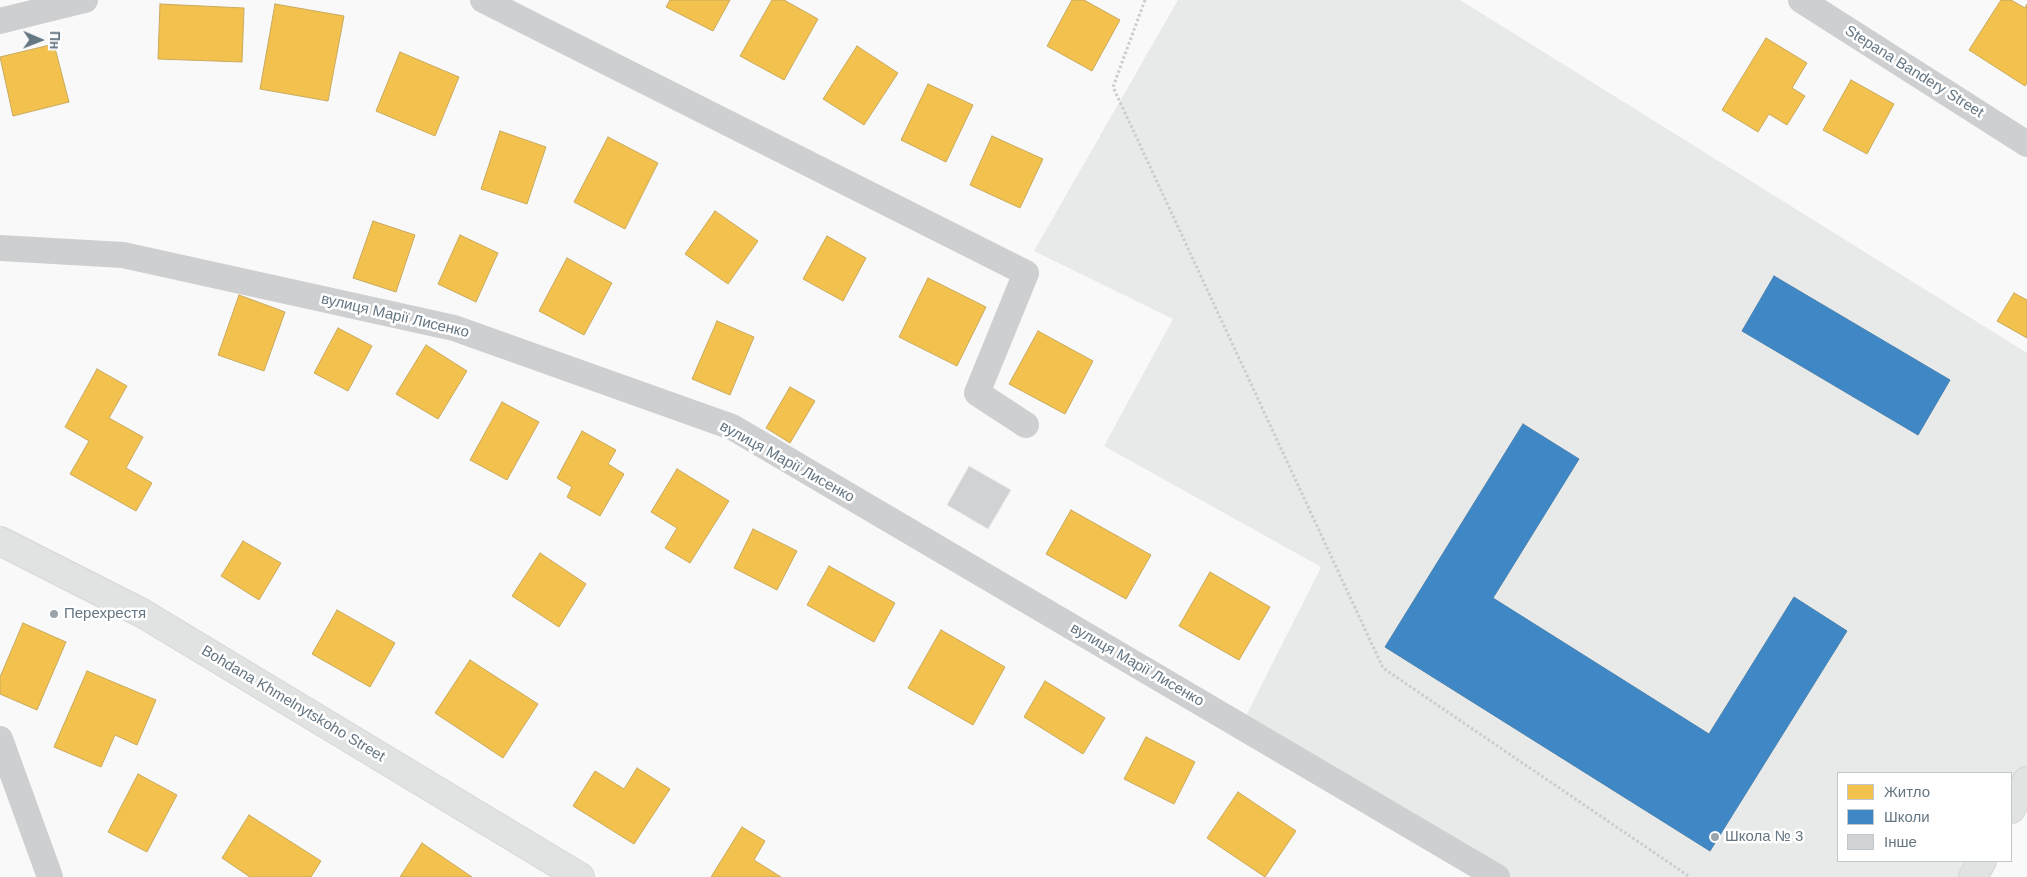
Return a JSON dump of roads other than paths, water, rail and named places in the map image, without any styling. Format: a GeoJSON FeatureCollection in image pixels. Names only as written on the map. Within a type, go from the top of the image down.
{"type":"FeatureCollection","features":[{"type":"Feature","properties":{"kind":"street"},"geometry":{"type":"LineString","coordinates":[[1,17],[85,0]]}},
{"type":"Feature","properties":{"kind":"street"},"geometry":{"type":"LineString","coordinates":[[483,0],[1026,273],[977,393],[1026,425]]}},
{"type":"Feature","properties":{"kind":"street","name":"Stepana Bandery Street"},"geometry":{"type":"LineString","coordinates":[[1801,0],[2027,144]]}},
{"type":"Feature","properties":{"kind":"street","name":"вулиця Марії Лисенко"},"geometry":{"type":"LineString","coordinates":[[0,248],[123,255],[454,328],[732,427],[1497,877]]}},
{"type":"Feature","properties":{"kind":"street","name":"Bohdana Khmelnytskoho Street"},"geometry":{"type":"LineString","coordinates":[[0,541],[142,613],[580,877]]}},
{"type":"Feature","properties":{"kind":"street"},"geometry":{"type":"LineString","coordinates":[[0,738],[50,877]]}},
{"type":"Feature","properties":{"kind":"street"},"geometry":{"type":"LineString","coordinates":[[2012,808],[2027,781]]}},
{"type":"Feature","properties":{"kind":"street"},"geometry":{"type":"LineString","coordinates":[[1972,877],[1981,862]]}},
{"type":"Feature","properties":{"kind":"place","name":"Перехрестя"},"geometry":{"type":"Point","coordinates":[54,614]}},
{"type":"Feature","properties":{"kind":"place","name":"Школа № 3"},"geometry":{"type":"Point","coordinates":[1715,837]}}]}
